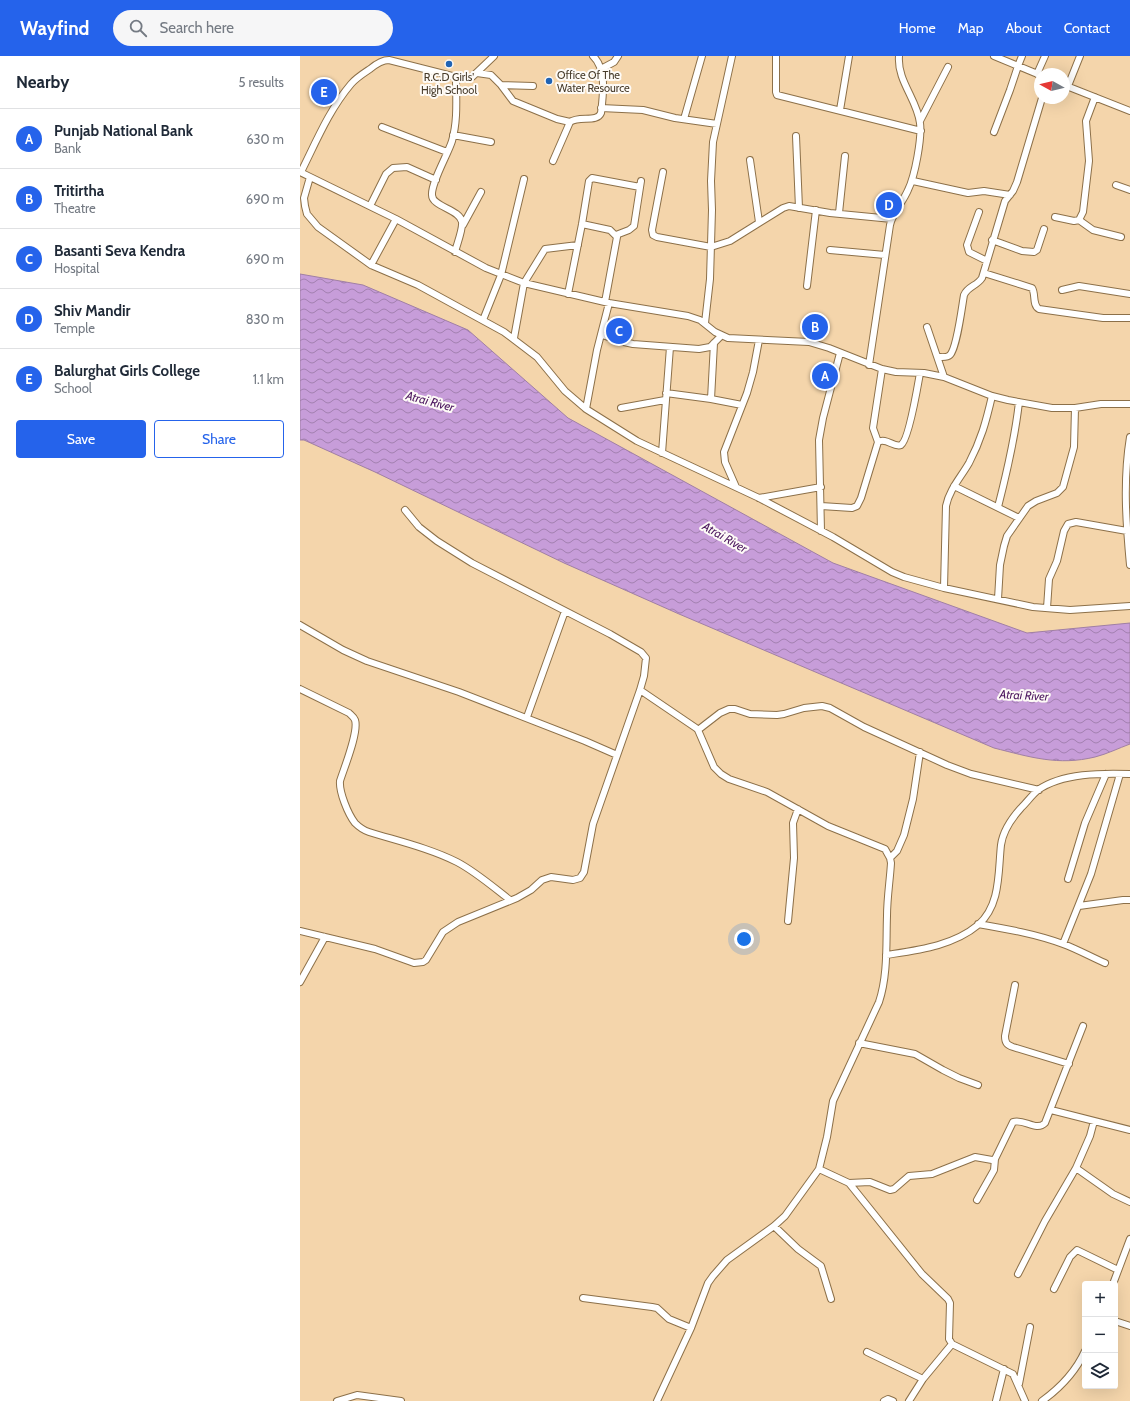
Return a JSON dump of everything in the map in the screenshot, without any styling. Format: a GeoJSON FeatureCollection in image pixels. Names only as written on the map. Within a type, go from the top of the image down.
{"type":"FeatureCollection","features":[{"type":"Feature","properties":{"kind":"street"},"geometry":{"type":"LineString","coordinates":[[494,56],[472,77],[456,77],[384,58],[359,76],[345,92],[325,123],[301,172],[396,219],[455,252],[501,275],[524,283],[607,303],[688,316],[704,323],[721,336],[759,340],[809,342],[882,369],[944,377],[992,396],[1018,402],[1052,408],[1075,408],[1101,404],[1130,404]]}},
{"type":"Feature","properties":{"kind":"street"},"geometry":{"type":"LineString","coordinates":[[553,161],[570,122],[578,118],[597,118],[599,116],[601,108],[603,75],[599,64],[593,56]]}},
{"type":"Feature","properties":{"kind":"street"},"geometry":{"type":"LineString","coordinates":[[601,69],[614,62],[618,56]]}},
{"type":"Feature","properties":{"kind":"street"},"geometry":{"type":"LineString","coordinates":[[684,119],[702,56]]}},
{"type":"Feature","properties":{"kind":"street"},"geometry":{"type":"LineString","coordinates":[[704,323],[710,279],[713,142],[732,56]]}},
{"type":"Feature","properties":{"kind":"street"},"geometry":{"type":"LineString","coordinates":[[776,56],[777,95],[921,131]]}},
{"type":"Feature","properties":{"kind":"street"},"geometry":{"type":"LineString","coordinates":[[840,110],[849,56]]}},
{"type":"Feature","properties":{"kind":"street"},"geometry":{"type":"LineString","coordinates":[[869,365],[885,255],[892,219],[913,180],[921,131],[920,121],[900,72],[898,64],[899,56]]}},
{"type":"Feature","properties":{"kind":"street"},"geometry":{"type":"LineString","coordinates":[[994,56],[1034,72]]}},
{"type":"Feature","properties":{"kind":"street"},"geometry":{"type":"LineString","coordinates":[[994,132],[1022,56]]}},
{"type":"Feature","properties":{"kind":"street"},"geometry":{"type":"LineString","coordinates":[[1040,68],[1045,56]]}},
{"type":"Feature","properties":{"kind":"street"},"geometry":{"type":"LineString","coordinates":[[1070,77],[1080,56]]}},
{"type":"Feature","properties":{"kind":"street"},"geometry":{"type":"LineString","coordinates":[[920,121],[948,67]]}},
{"type":"Feature","properties":{"kind":"street"},"geometry":{"type":"LineString","coordinates":[[477,72],[491,75],[513,101],[557,120],[570,122]]}},
{"type":"Feature","properties":{"kind":"street"},"geometry":{"type":"LineString","coordinates":[[456,77],[457,115],[453,135],[432,191],[432,198],[459,216],[462,221],[462,227]]}},
{"type":"Feature","properties":{"kind":"street"},"geometry":{"type":"LineString","coordinates":[[501,86],[533,86]]}},
{"type":"Feature","properties":{"kind":"street"},"geometry":{"type":"LineString","coordinates":[[1070,87],[1130,111]]}},
{"type":"Feature","properties":{"kind":"street"},"geometry":{"type":"LineString","coordinates":[[1079,220],[1083,212],[1089,161],[1086,121],[1095,97]]}},
{"type":"Feature","properties":{"kind":"street"},"geometry":{"type":"LineString","coordinates":[[938,357],[947,357],[951,354],[964,295],[968,289],[978,284],[984,273],[992,240],[1005,201],[1010,196],[1017,182],[1040,104]]}},
{"type":"Feature","properties":{"kind":"street"},"geometry":{"type":"LineString","coordinates":[[601,108],[643,110],[684,119],[717,124]]}},
{"type":"Feature","properties":{"kind":"street"},"geometry":{"type":"LineString","coordinates":[[382,127],[447,152]]}},
{"type":"Feature","properties":{"kind":"street"},"geometry":{"type":"LineString","coordinates":[[453,135],[491,142]]}},
{"type":"Feature","properties":{"kind":"street"},"geometry":{"type":"LineString","coordinates":[[796,136],[799,208]]}},
{"type":"Feature","properties":{"kind":"street"},"geometry":{"type":"LineString","coordinates":[[839,213],[845,156]]}},
{"type":"Feature","properties":{"kind":"street"},"geometry":{"type":"LineString","coordinates":[[750,160],[759,222]]}},
{"type":"Feature","properties":{"kind":"street"},"geometry":{"type":"LineString","coordinates":[[370,206],[386,174],[393,168],[407,167],[436,180]]}},
{"type":"Feature","properties":{"kind":"street"},"geometry":{"type":"LineString","coordinates":[[663,172],[652,230],[653,235],[657,237],[711,247],[730,241],[759,222],[789,206],[892,219]]}},
{"type":"Feature","properties":{"kind":"street"},"geometry":{"type":"LineString","coordinates":[[310,177],[304,198],[307,214],[318,227],[371,265],[418,285],[514,338],[537,357],[565,391],[586,409],[637,441],[758,498],[821,531],[892,572],[904,577],[944,588],[1034,607],[1070,610],[1130,606]]}},
{"type":"Feature","properties":{"kind":"street"},"geometry":{"type":"LineString","coordinates":[[568,294],[589,181],[592,178],[640,184],[634,226],[629,230],[616,235]]}},
{"type":"Feature","properties":{"kind":"street"},"geometry":{"type":"LineString","coordinates":[[483,320],[501,275],[524,179]]}},
{"type":"Feature","properties":{"kind":"street"},"geometry":{"type":"LineString","coordinates":[[913,180],[968,193],[984,191],[1010,196]]}},
{"type":"Feature","properties":{"kind":"street"},"geometry":{"type":"LineString","coordinates":[[1116,185],[1130,190]]}},
{"type":"Feature","properties":{"kind":"street"},"geometry":{"type":"LineString","coordinates":[[455,252],[462,227],[481,192]]}},
{"type":"Feature","properties":{"kind":"street"},"geometry":{"type":"LineString","coordinates":[[808,286],[816,210]]}},
{"type":"Feature","properties":{"kind":"street"},"geometry":{"type":"LineString","coordinates":[[979,212],[967,246],[969,252],[987,261]]}},
{"type":"Feature","properties":{"kind":"street"},"geometry":{"type":"LineString","coordinates":[[1055,217],[1074,221],[1079,220],[1093,230],[1121,237]]}},
{"type":"Feature","properties":{"kind":"street"},"geometry":{"type":"LineString","coordinates":[[371,265],[396,219]]}},
{"type":"Feature","properties":{"kind":"street"},"geometry":{"type":"LineString","coordinates":[[582,224],[610,230],[616,235],[617,242],[602,335],[586,409]]}},
{"type":"Feature","properties":{"kind":"street"},"geometry":{"type":"LineString","coordinates":[[992,240],[1022,251],[1034,252],[1037,250],[1044,229]]}},
{"type":"Feature","properties":{"kind":"street"},"geometry":{"type":"LineString","coordinates":[[514,338],[524,283],[545,249],[578,245]]}},
{"type":"Feature","properties":{"kind":"street"},"geometry":{"type":"LineString","coordinates":[[830,250],[885,255]]}},
{"type":"Feature","properties":{"kind":"street"},"geometry":{"type":"LineString","coordinates":[[984,273],[1032,288],[1034,291],[1035,306],[1039,309],[1104,318],[1130,318]]}},
{"type":"Feature","properties":{"kind":"street"},"geometry":{"type":"LineString","coordinates":[[1062,290],[1079,286],[1130,294]]}},
{"type":"Feature","properties":{"kind":"street"},"geometry":{"type":"LineString","coordinates":[[927,328],[944,377]]}},
{"type":"Feature","properties":{"kind":"street"},"geometry":{"type":"LineString","coordinates":[[602,335],[624,342],[699,349],[710,347],[721,336]]}},
{"type":"Feature","properties":{"kind":"street"},"geometry":{"type":"LineString","coordinates":[[736,487],[725,462],[724,452],[753,372],[759,340]]}},
{"type":"Feature","properties":{"kind":"street"},"geometry":{"type":"LineString","coordinates":[[711,399],[714,343]]}},
{"type":"Feature","properties":{"kind":"street"},"geometry":{"type":"LineString","coordinates":[[662,453],[670,347]]}},
{"type":"Feature","properties":{"kind":"street"},"geometry":{"type":"LineString","coordinates":[[821,531],[819,453],[820,433],[840,353]]}},
{"type":"Feature","properties":{"kind":"street"},"geometry":{"type":"LineString","coordinates":[[821,506],[852,508],[857,506],[861,498],[878,442],[873,428],[882,369]]}},
{"type":"Feature","properties":{"kind":"street"},"geometry":{"type":"LineString","coordinates":[[878,442],[884,440],[899,445],[903,443],[913,412],[920,373]]}},
{"type":"Feature","properties":{"kind":"street"},"geometry":{"type":"LineString","coordinates":[[666,393],[742,404]]}},
{"type":"Feature","properties":{"kind":"street"},"geometry":{"type":"LineString","coordinates":[[944,588],[947,499],[968,464],[981,438],[992,396]]}},
{"type":"Feature","properties":{"kind":"street"},"geometry":{"type":"LineString","coordinates":[[621,408],[665,400]]}},
{"type":"Feature","properties":{"kind":"street"},"geometry":{"type":"LineString","coordinates":[[998,507],[1013,444],[1018,402]]}},
{"type":"Feature","properties":{"kind":"street"},"geometry":{"type":"LineString","coordinates":[[998,599],[1000,566],[1007,536],[1028,506],[1036,501],[1057,493],[1062,487],[1074,447],[1075,408]]}},
{"type":"Feature","properties":{"kind":"street"},"geometry":{"type":"LineString","coordinates":[[1130,437],[1125,478],[1130,565]]}},
{"type":"Feature","properties":{"kind":"street"},"geometry":{"type":"LineString","coordinates":[[954,486],[1019,518]]}},
{"type":"Feature","properties":{"kind":"street"},"geometry":{"type":"LineString","coordinates":[[758,498],[821,487]]}},
{"type":"Feature","properties":{"kind":"street"},"geometry":{"type":"LineString","coordinates":[[300,931],[375,950],[418,963],[426,960],[442,932],[450,926],[531,890],[537,883],[547,878],[577,879],[583,875],[593,824],[640,690],[646,662],[645,655],[610,634],[472,563],[437,541],[419,527],[405,510]]}},
{"type":"Feature","properties":{"kind":"street"},"geometry":{"type":"LineString","coordinates":[[1047,608],[1049,579],[1057,561],[1064,530],[1068,524],[1076,522],[1127,531]]}},
{"type":"Feature","properties":{"kind":"street"},"geometry":{"type":"LineString","coordinates":[[527,718],[565,612]]}},
{"type":"Feature","properties":{"kind":"street"},"geometry":{"type":"LineString","coordinates":[[300,625],[343,650],[367,661],[459,692],[617,755]]}},
{"type":"Feature","properties":{"kind":"street"},"geometry":{"type":"LineString","coordinates":[[300,689],[349,713],[355,721],[355,732],[342,775],[340,787],[343,799],[354,822],[361,829],[368,832],[427,849],[458,863],[481,877],[510,900]]}},
{"type":"Feature","properties":{"kind":"street"},"geometry":{"type":"LineString","coordinates":[[640,690],[656,702],[680,716],[698,730],[714,767],[721,774],[729,779],[767,792],[828,826],[885,849],[890,858],[883,991],[833,1101],[828,1137],[819,1169],[785,1216],[774,1226],[727,1260],[713,1276],[704,1291],[691,1328],[657,1401]]}},
{"type":"Feature","properties":{"kind":"street"},"geometry":{"type":"LineString","coordinates":[[698,730],[720,713],[729,709],[735,709],[750,714],[781,715],[804,708],[822,706],[830,708],[864,727],[947,765],[971,774],[1039,790]]}},
{"type":"Feature","properties":{"kind":"street"},"geometry":{"type":"LineString","coordinates":[[890,858],[897,851],[904,835],[913,799],[920,752]]}},
{"type":"Feature","properties":{"kind":"street"},"geometry":{"type":"LineString","coordinates":[[1068,879],[1085,823],[1106,774]]}},
{"type":"Feature","properties":{"kind":"street"},"geometry":{"type":"LineString","coordinates":[[886,956],[950,941],[978,924],[990,908],[997,890],[1001,846],[1004,833],[1013,817],[1039,790],[1059,781],[1074,777],[1106,774],[1130,774]]}},
{"type":"Feature","properties":{"kind":"street"},"geometry":{"type":"LineString","coordinates":[[1063,944],[1079,906],[1099,849],[1120,774]]}},
{"type":"Feature","properties":{"kind":"street"},"geometry":{"type":"LineString","coordinates":[[788,921],[793,864],[792,823],[798,809]]}},
{"type":"Feature","properties":{"kind":"street"},"geometry":{"type":"LineString","coordinates":[[1079,906],[1130,900]]}},
{"type":"Feature","properties":{"kind":"street"},"geometry":{"type":"LineString","coordinates":[[978,924],[1009,930],[1063,944],[1105,963]]}},
{"type":"Feature","properties":{"kind":"street"},"geometry":{"type":"LineString","coordinates":[[300,982],[325,937]]}},
{"type":"Feature","properties":{"kind":"street"},"geometry":{"type":"LineString","coordinates":[[1015,985],[1005,1036],[1007,1044],[1069,1064]]}},
{"type":"Feature","properties":{"kind":"street"},"geometry":{"type":"LineString","coordinates":[[977,1200],[993,1174],[995,1159],[1013,1122],[1020,1121],[1037,1126],[1043,1126],[1051,1110],[1083,1026]]}},
{"type":"Feature","properties":{"kind":"street"},"geometry":{"type":"LineString","coordinates":[[859,1043],[915,1054],[959,1078],[978,1085]]}},
{"type":"Feature","properties":{"kind":"street"},"geometry":{"type":"LineString","coordinates":[[1051,1110],[1130,1130]]}},
{"type":"Feature","properties":{"kind":"street"},"geometry":{"type":"LineString","coordinates":[[1018,1274],[1045,1222],[1076,1168],[1090,1136],[1094,1121]]}},
{"type":"Feature","properties":{"kind":"street"},"geometry":{"type":"LineString","coordinates":[[849,1183],[870,1182],[890,1190],[894,1189],[909,1176],[932,1174],[975,1157],[992,1160],[995,1159]]}},
{"type":"Feature","properties":{"kind":"street"},"geometry":{"type":"LineString","coordinates":[[1076,1168],[1113,1194],[1130,1202]]}},
{"type":"Feature","properties":{"kind":"street"},"geometry":{"type":"LineString","coordinates":[[819,1169],[849,1183],[922,1274],[948,1299],[950,1303],[949,1339],[952,1344],[1013,1374],[1025,1401]]}},
{"type":"Feature","properties":{"kind":"street"},"geometry":{"type":"LineString","coordinates":[[774,1226],[798,1249],[821,1266],[831,1299]]}},
{"type":"Feature","properties":{"kind":"street"},"geometry":{"type":"LineString","coordinates":[[1114,1281],[1130,1239]]}},
{"type":"Feature","properties":{"kind":"street"},"geometry":{"type":"LineString","coordinates":[[1054,1289],[1070,1256],[1077,1250],[1118,1270]]}},
{"type":"Feature","properties":{"kind":"street"},"geometry":{"type":"LineString","coordinates":[[584,1298],[657,1308],[669,1319],[691,1328]]}},
{"type":"Feature","properties":{"kind":"street"},"geometry":{"type":"LineString","coordinates":[[1118,1322],[1130,1326]]}},
{"type":"Feature","properties":{"kind":"street"},"geometry":{"type":"LineString","coordinates":[[1019,1386],[1030,1327]]}},
{"type":"Feature","properties":{"kind":"street"},"geometry":{"type":"LineString","coordinates":[[909,1401],[923,1379],[952,1344]]}},
{"type":"Feature","properties":{"kind":"street"},"geometry":{"type":"LineString","coordinates":[[867,1352],[923,1379]]}},
{"type":"Feature","properties":{"kind":"street"},"geometry":{"type":"LineString","coordinates":[[1042,1401],[1052,1394],[1069,1376],[1080,1363],[1084,1353]]}},
{"type":"Feature","properties":{"kind":"street"},"geometry":{"type":"LineString","coordinates":[[996,1401],[1004,1369]]}},
{"type":"Feature","properties":{"kind":"street"},"geometry":{"type":"LineString","coordinates":[[337,1401],[357,1395],[401,1401]]}},
{"type":"Feature","properties":{"kind":"street"},"geometry":{"type":"LineString","coordinates":[[884,1401],[888,1399],[893,1401]]}},
{"type":"Feature","properties":{"kind":"water","name":"Atrai River"},"geometry":{"type":"Polygon","coordinates":[[[300,274],[363,285],[468,330],[568,418],[833,563],[1027,633],[1130,623],[1130,744],[1095,757],[1069,761],[1044,759],[994,748],[679,614],[564,563],[375,472],[304,440],[300,440],[300,274]]]}},
{"type":"Feature","properties":{"kind":"place","name":"R.C.D Girls' High School"},"geometry":{"type":"Point","coordinates":[449,64]}},
{"type":"Feature","properties":{"kind":"place","name":"Office Of The Water Resource"},"geometry":{"type":"Point","coordinates":[549,81]}},
{"type":"Feature","properties":{"kind":"place","name":"Balurghat Girls College"},"geometry":{"type":"Point","coordinates":[324,92]}},
{"type":"Feature","properties":{"kind":"place","name":"Shiv Mandir"},"geometry":{"type":"Point","coordinates":[889,205]}},
{"type":"Feature","properties":{"kind":"place","name":"Tritirtha"},"geometry":{"type":"Point","coordinates":[815,327]}},
{"type":"Feature","properties":{"kind":"place","name":"Basanti Seva Kendra"},"geometry":{"type":"Point","coordinates":[619,331]}},
{"type":"Feature","properties":{"kind":"place","name":"Punjab National Bank"},"geometry":{"type":"Point","coordinates":[825,376]}}]}
